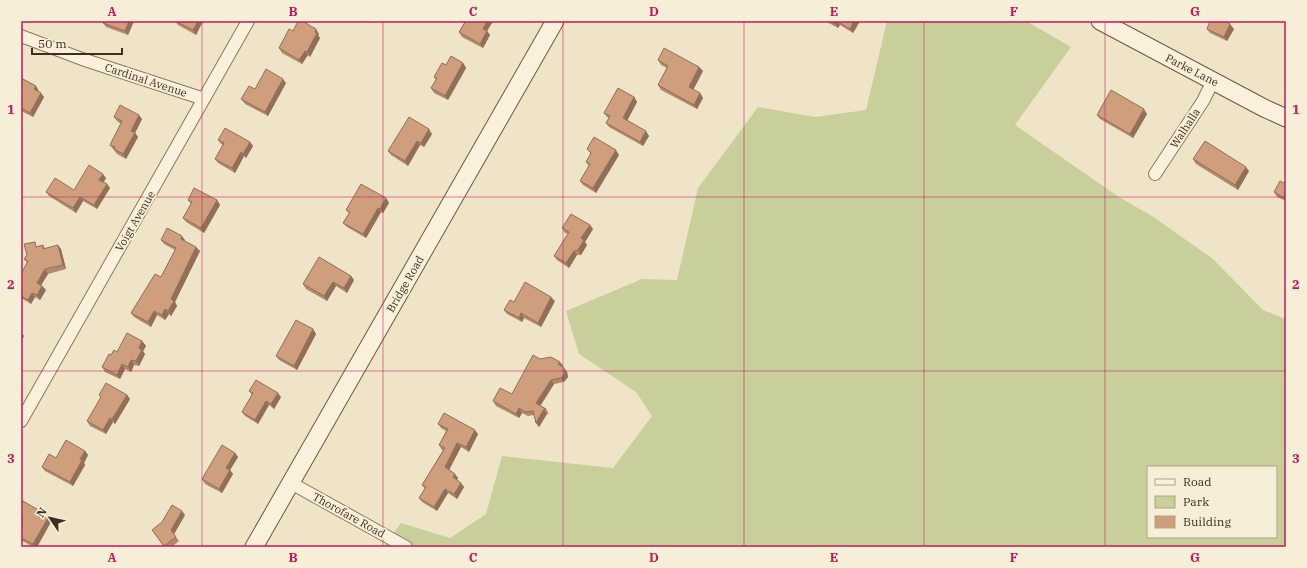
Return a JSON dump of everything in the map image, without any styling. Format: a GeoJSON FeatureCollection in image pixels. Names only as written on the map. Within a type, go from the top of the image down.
{"type":"FeatureCollection","features":[{"type":"Feature","properties":{"kind":"main road","name":"Bridge Road"},"geometry":{"type":"LineString","coordinates":[[254,547],[555,21]]}},
{"type":"Feature","properties":{"kind":"main road","name":"Parke Lane"},"geometry":{"type":"LineString","coordinates":[[1100,21],[1212,81],[1286,118]]}},
{"type":"Feature","properties":{"kind":"street","name":"Voigt Avenue"},"geometry":{"type":"LineString","coordinates":[[21,421],[248,21]]}},
{"type":"Feature","properties":{"kind":"street","name":"Cardinal Avenue"},"geometry":{"type":"LineString","coordinates":[[21,36],[82,59],[204,99]]}},
{"type":"Feature","properties":{"kind":"street","name":"Walhalla"},"geometry":{"type":"LineString","coordinates":[[1155,174],[1203,101],[1212,81]]}},
{"type":"Feature","properties":{"kind":"street","name":"Thorofare Road"},"geometry":{"type":"LineString","coordinates":[[291,483],[406,547]]}},
{"type":"Feature","properties":{"kind":"green space"},"geometry":{"type":"Polygon","coordinates":[[[887,21],[1026,21],[1071,47],[1015,125],[1119,197],[1152,216],[1213,259],[1263,310],[1286,319],[1286,547],[383,547],[401,523],[450,538],[486,514],[502,456],[613,468],[652,416],[636,392],[579,354],[566,311],[642,279],[677,280],[698,188],[758,107],[815,117],[866,110],[887,21]]]}},
{"type":"Feature","properties":{"kind":"building"},"geometry":{"type":"Polygon","coordinates":[[[104,21],[129,21],[125,31],[103,23],[104,21]]]}},
{"type":"Feature","properties":{"kind":"building"},"geometry":{"type":"Polygon","coordinates":[[[175,21],[198,21],[193,30],[175,21]]]}},
{"type":"Feature","properties":{"kind":"building"},"geometry":{"type":"Polygon","coordinates":[[[298,21],[302,21],[316,29],[315,32],[317,33],[307,52],[305,51],[299,60],[279,48],[289,29],[293,31],[298,21]]]}},
{"type":"Feature","properties":{"kind":"building"},"geometry":{"type":"Polygon","coordinates":[[[466,21],[487,21],[483,29],[487,31],[480,44],[459,32],[466,21]]]}},
{"type":"Feature","properties":{"kind":"building"},"geometry":{"type":"Polygon","coordinates":[[[836,21],[854,21],[850,29],[836,21]]]}},
{"type":"Feature","properties":{"kind":"building"},"geometry":{"type":"Polygon","coordinates":[[[1210,21],[1224,21],[1230,24],[1224,37],[1207,29],[1210,21]]]}},
{"type":"Feature","properties":{"kind":"building"},"geometry":{"type":"Polygon","coordinates":[[[664,48],[699,67],[689,87],[700,93],[694,105],[658,85],[668,66],[658,60],[664,48]]]}},
{"type":"Feature","properties":{"kind":"building"},"geometry":{"type":"Polygon","coordinates":[[[451,56],[463,63],[445,96],[431,88],[437,78],[434,77],[442,63],[446,65],[451,56]]]}},
{"type":"Feature","properties":{"kind":"building"},"geometry":{"type":"Polygon","coordinates":[[[266,69],[283,79],[265,112],[241,99],[249,86],[255,89],[266,69]]]}},
{"type":"Feature","properties":{"kind":"building"},"geometry":{"type":"Polygon","coordinates":[[[21,78],[36,86],[34,89],[41,93],[30,113],[21,108],[21,78]]]}},
{"type":"Feature","properties":{"kind":"building"},"geometry":{"type":"Polygon","coordinates":[[[618,88],[634,97],[623,118],[646,131],[640,142],[606,123],[610,116],[604,113],[618,88]]]}},
{"type":"Feature","properties":{"kind":"building"},"geometry":{"type":"Polygon","coordinates":[[[1111,90],[1144,109],[1130,134],[1097,115],[1111,90]]]}},
{"type":"Feature","properties":{"kind":"building"},"geometry":{"type":"Polygon","coordinates":[[[120,105],[139,115],[131,131],[135,133],[123,154],[114,149],[115,147],[110,145],[122,121],[114,117],[120,105]]]}},
{"type":"Feature","properties":{"kind":"building"},"geometry":{"type":"Polygon","coordinates":[[[409,117],[429,129],[421,143],[417,141],[405,161],[388,151],[409,117]]]}},
{"type":"Feature","properties":{"kind":"building"},"geometry":{"type":"Polygon","coordinates":[[[225,128],[250,142],[243,154],[241,152],[232,168],[215,159],[224,143],[218,140],[225,128]]]}},
{"type":"Feature","properties":{"kind":"building"},"geometry":{"type":"Polygon","coordinates":[[[594,137],[616,150],[593,188],[580,181],[590,164],[586,162],[591,153],[587,149],[594,137]]]}},
{"type":"Feature","properties":{"kind":"building"},"geometry":{"type":"Polygon","coordinates":[[[1205,141],[1246,167],[1235,185],[1193,159],[1205,141]]]}},
{"type":"Feature","properties":{"kind":"building"},"geometry":{"type":"Polygon","coordinates":[[[89,165],[103,174],[99,180],[107,184],[94,205],[80,197],[73,208],[46,192],[55,178],[74,190],[89,165]]]}},
{"type":"Feature","properties":{"kind":"building"},"geometry":{"type":"Polygon","coordinates":[[[1280,181],[1286,184],[1286,199],[1274,192],[1280,181]]]}},
{"type":"Feature","properties":{"kind":"building"},"geometry":{"type":"Polygon","coordinates":[[[361,184],[386,198],[380,209],[378,208],[363,234],[343,223],[350,212],[346,210],[361,184]]]}},
{"type":"Feature","properties":{"kind":"building"},"geometry":{"type":"Polygon","coordinates":[[[194,188],[217,200],[201,228],[183,218],[192,202],[188,200],[194,188]]]}},
{"type":"Feature","properties":{"kind":"building"},"geometry":{"type":"Polygon","coordinates":[[[571,214],[590,225],[581,238],[584,240],[578,250],[574,251],[566,263],[554,256],[569,232],[562,228],[571,214]]]}},
{"type":"Feature","properties":{"kind":"building"},"geometry":{"type":"Polygon","coordinates":[[[167,228],[182,236],[181,239],[196,247],[171,299],[174,301],[168,311],[165,309],[162,315],[154,311],[148,322],[131,313],[155,274],[161,277],[176,248],[161,240],[167,228]]]}},
{"type":"Feature","properties":{"kind":"building"},"geometry":{"type":"Polygon","coordinates":[[[35,242],[36,247],[43,245],[43,249],[58,245],[63,265],[45,269],[37,283],[42,286],[37,295],[32,293],[28,300],[21,296],[21,274],[28,261],[24,259],[27,255],[24,244],[35,242]]]}},
{"type":"Feature","properties":{"kind":"building"},"geometry":{"type":"Polygon","coordinates":[[[319,257],[351,276],[344,288],[333,282],[324,296],[303,284],[319,257]]]}},
{"type":"Feature","properties":{"kind":"building"},"geometry":{"type":"Polygon","coordinates":[[[525,282],[551,297],[538,323],[521,313],[519,318],[504,310],[510,300],[514,302],[525,282]]]}},
{"type":"Feature","properties":{"kind":"building"},"geometry":{"type":"Polygon","coordinates":[[[296,320],[313,329],[294,366],[276,356],[296,320]]]}},
{"type":"Feature","properties":{"kind":"building"},"geometry":{"type":"Polygon","coordinates":[[[127,333],[142,341],[139,348],[142,350],[136,361],[131,360],[128,367],[122,364],[117,375],[102,367],[109,354],[111,355],[114,350],[117,352],[127,333]]]}},
{"type":"Feature","properties":{"kind":"building"},"geometry":{"type":"Polygon","coordinates":[[[533,355],[540,359],[551,357],[560,362],[558,364],[564,368],[565,373],[561,378],[551,380],[536,403],[546,409],[544,409],[536,423],[533,411],[525,412],[519,408],[516,414],[493,401],[500,388],[512,394],[533,355]]]}},
{"type":"Feature","properties":{"kind":"building"},"geometry":{"type":"Polygon","coordinates":[[[256,380],[278,393],[271,404],[266,401],[255,420],[242,412],[253,393],[249,391],[256,380]]]}},
{"type":"Feature","properties":{"kind":"building"},"geometry":{"type":"Polygon","coordinates":[[[106,383],[127,395],[112,419],[110,418],[103,430],[87,421],[101,397],[99,395],[106,383]]]}},
{"type":"Feature","properties":{"kind":"building"},"geometry":{"type":"Polygon","coordinates":[[[444,413],[475,430],[466,447],[457,443],[445,467],[455,474],[453,477],[461,483],[454,494],[445,489],[434,507],[419,498],[426,487],[422,485],[445,448],[439,445],[448,429],[438,424],[444,413]]]}},
{"type":"Feature","properties":{"kind":"building"},"geometry":{"type":"Polygon","coordinates":[[[66,440],[85,451],[80,459],[82,460],[70,482],[42,467],[49,454],[56,458],[66,440]]]}},
{"type":"Feature","properties":{"kind":"building"},"geometry":{"type":"Polygon","coordinates":[[[222,445],[235,453],[226,468],[230,470],[219,489],[202,479],[222,445]]]}},
{"type":"Feature","properties":{"kind":"building"},"geometry":{"type":"Polygon","coordinates":[[[21,500],[49,516],[33,544],[21,538],[21,523],[23,519],[21,518],[21,500]]]}},
{"type":"Feature","properties":{"kind":"building"},"geometry":{"type":"Polygon","coordinates":[[[172,505],[182,511],[171,530],[176,537],[164,546],[152,530],[162,522],[172,505]]]}}]}
